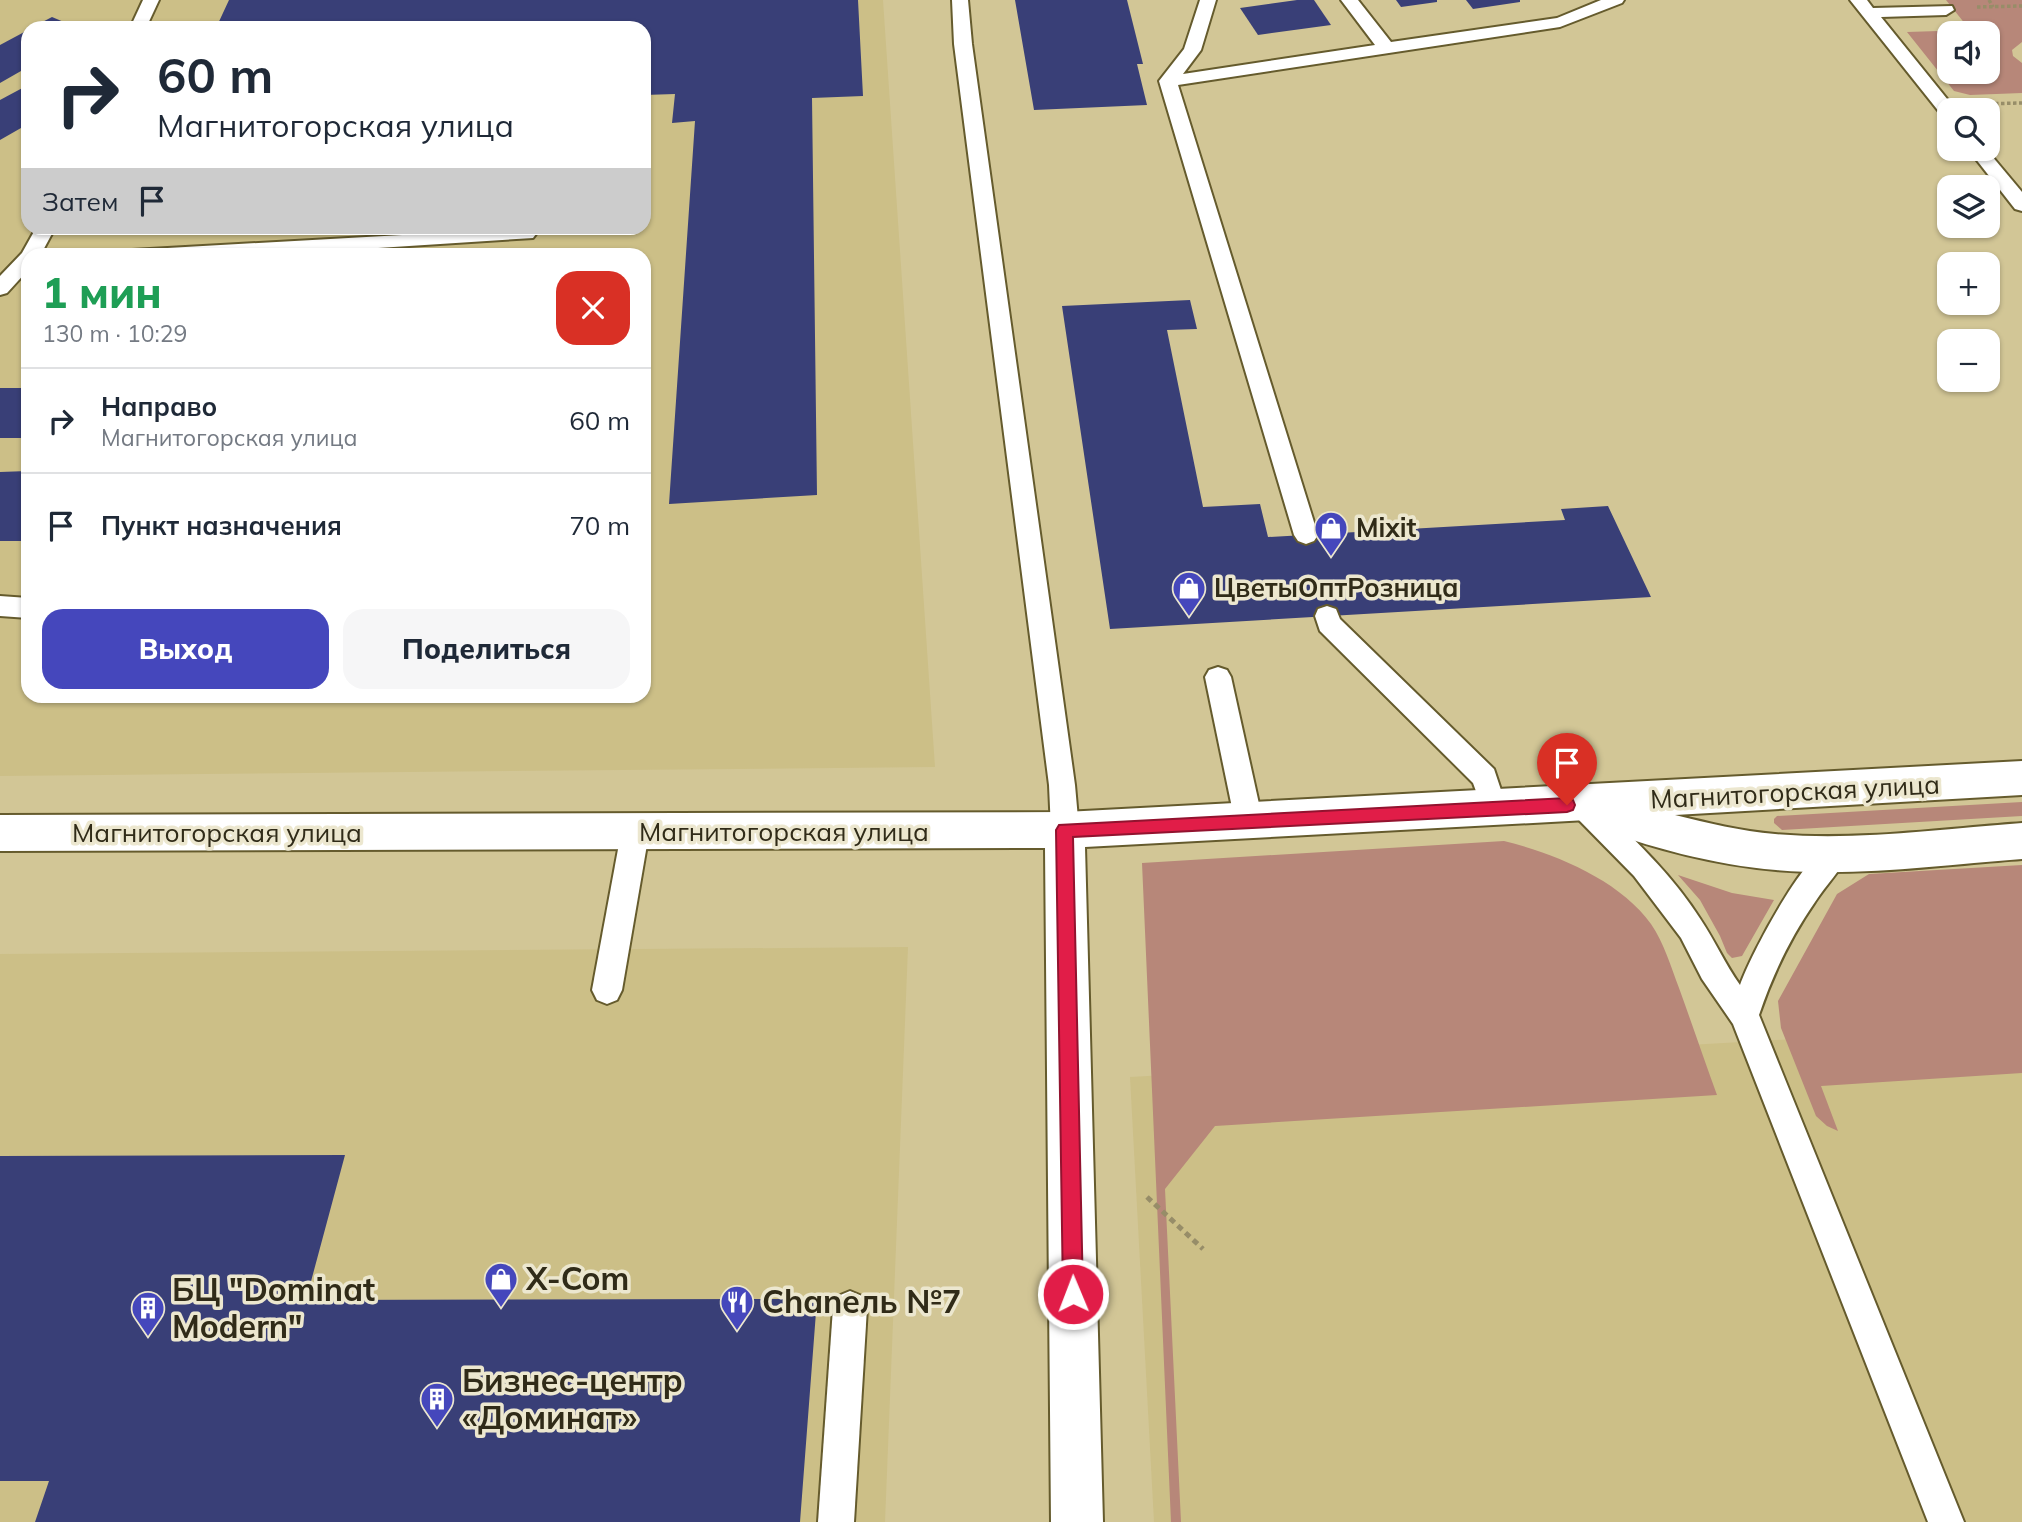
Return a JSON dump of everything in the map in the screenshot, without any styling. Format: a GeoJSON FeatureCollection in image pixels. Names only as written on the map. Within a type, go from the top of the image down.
{"type":"FeatureCollection","features":[{"type":"Feature","properties":{"kind":"street","name":"Магнитогорская улица"},"geometry":{"type":"LineString","coordinates":[[0,833],[1065,830],[1494,808],[1576,807],[2022,778]]}},
{"type":"Feature","properties":{"kind":"street","name":"Магнитогорская улица"},"geometry":{"type":"LineString","coordinates":[[1576,807],[1712,842],[1775,852],[1836,852],[2022,841]]}},
{"type":"Feature","properties":{"kind":"street"},"geometry":{"type":"LineString","coordinates":[[1065,830],[1077,1522]]}},
{"type":"Feature","properties":{"kind":"lane"},"geometry":{"type":"LineString","coordinates":[[141,21],[151,0]]}},
{"type":"Feature","properties":{"kind":"lane"},"geometry":{"type":"LineString","coordinates":[[960,0],[965,58],[1062,785],[1065,830]]}},
{"type":"Feature","properties":{"kind":"lane"},"geometry":{"type":"LineString","coordinates":[[1168,81],[1192,50],[1208,0]]}},
{"type":"Feature","properties":{"kind":"lane"},"geometry":{"type":"LineString","coordinates":[[1349,0],[1387,48]]}},
{"type":"Feature","properties":{"kind":"lane"},"geometry":{"type":"LineString","coordinates":[[1168,81],[1560,22],[1616,0]]}},
{"type":"Feature","properties":{"kind":"lane"},"geometry":{"type":"LineString","coordinates":[[1863,6],[1946,10]]}},
{"type":"Feature","properties":{"kind":"lane"},"geometry":{"type":"LineString","coordinates":[[1863,6],[1937,99]]}},
{"type":"Feature","properties":{"kind":"lane"},"geometry":{"type":"LineString","coordinates":[[1168,81],[1306,535]]}},
{"type":"Feature","properties":{"kind":"lane"},"geometry":{"type":"LineString","coordinates":[[1987,161],[2022,205]]}},
{"type":"Feature","properties":{"kind":"lane"},"geometry":{"type":"LineString","coordinates":[[275,248],[508,235]]}},
{"type":"Feature","properties":{"kind":"lane"},"geometry":{"type":"LineString","coordinates":[[0,288],[21,266]]}},
{"type":"Feature","properties":{"kind":"lane"},"geometry":{"type":"LineString","coordinates":[[0,294],[21,287]]}},
{"type":"Feature","properties":{"kind":"lane"},"geometry":{"type":"LineString","coordinates":[[0,606],[21,608]]}},
{"type":"Feature","properties":{"kind":"lane"},"geometry":{"type":"LineString","coordinates":[[1327,616],[1329,624],[1485,777],[1494,808]]}},
{"type":"Feature","properties":{"kind":"lane"},"geometry":{"type":"LineString","coordinates":[[1218,677],[1249,822]]}},
{"type":"Feature","properties":{"kind":"lane"},"geometry":{"type":"LineString","coordinates":[[1576,807],[1644,867],[1692,929],[1712,969],[1744,1015],[1946,1522]]}},
{"type":"Feature","properties":{"kind":"lane"},"geometry":{"type":"LineString","coordinates":[[607,990],[635,833]]}},
{"type":"Feature","properties":{"kind":"lane"},"geometry":{"type":"LineString","coordinates":[[1744,1015],[1763,961],[1804,894],[1836,852]]}},
{"type":"Feature","properties":{"kind":"lane"},"geometry":{"type":"LineString","coordinates":[[836,1522],[850,1308]]}},
{"type":"Feature","properties":{"kind":"path"},"geometry":{"type":"LineString","coordinates":[[1989,0],[1993,7]]}},
{"type":"Feature","properties":{"kind":"path"},"geometry":{"type":"LineString","coordinates":[[1946,10],[2022,6]]}},
{"type":"Feature","properties":{"kind":"path"},"geometry":{"type":"LineString","coordinates":[[2000,105],[2022,103]]}},
{"type":"Feature","properties":{"kind":"path"},"geometry":{"type":"LineString","coordinates":[[1147,1197],[1203,1249]]}},
{"type":"Feature","properties":{"kind":"shaded area"},"geometry":{"type":"Polygon","coordinates":[[[0,0],[883,0],[935,767],[0,776],[0,0]]]}},
{"type":"Feature","properties":{"kind":"shaded area"},"geometry":{"type":"Polygon","coordinates":[[[1946,0],[2022,0],[2022,42],[2012,50],[2013,56],[2022,63],[2022,93],[1970,95],[1954,91],[1948,84],[2000,84],[2000,21],[1963,21],[1946,0]]]}},
{"type":"Feature","properties":{"kind":"shaded area"},"geometry":{"type":"Polygon","coordinates":[[[1937,31],[1937,70],[1907,32],[1937,31]]]}},
{"type":"Feature","properties":{"kind":"shaded area"},"geometry":{"type":"Polygon","coordinates":[[[2022,802],[2022,816],[1782,830],[1774,823],[1777,816],[2022,802]]]}},
{"type":"Feature","properties":{"kind":"shaded area"},"geometry":{"type":"Polygon","coordinates":[[[1504,841],[1544,853],[1585,870],[1638,908],[1656,931],[1663,947],[1717,1095],[1215,1126],[1165,1189],[1181,1522],[1171,1522],[1142,863],[1504,841]]]}},
{"type":"Feature","properties":{"kind":"shaded area"},"geometry":{"type":"Polygon","coordinates":[[[2022,865],[2022,1073],[1821,1086],[1838,1131],[1827,1126],[1816,1116],[1781,1028],[1778,1001],[1837,894],[1869,874],[2022,865]]]}},
{"type":"Feature","properties":{"kind":"shaded area"},"geometry":{"type":"Polygon","coordinates":[[[1678,875],[1732,893],[1774,900],[1742,956],[1732,958],[1727,953],[1700,900],[1678,875]]]}},
{"type":"Feature","properties":{"kind":"shaded area"},"geometry":{"type":"Polygon","coordinates":[[[908,947],[885,1522],[0,1522],[0,954],[908,947]]]}},
{"type":"Feature","properties":{"kind":"shaded area"},"geometry":{"type":"Polygon","coordinates":[[[2022,1026],[2022,1522],[1154,1522],[1130,1077],[2022,1026]]]}},
{"type":"Feature","properties":{"kind":"building"},"geometry":{"type":"Polygon","coordinates":[[[229,0],[858,0],[863,96],[812,98],[817,495],[669,504],[695,121],[672,123],[675,94],[651,95],[651,21],[219,21],[229,0]]]}},
{"type":"Feature","properties":{"kind":"building"},"geometry":{"type":"Polygon","coordinates":[[[1015,0],[1127,0],[1143,64],[1137,64],[1147,105],[1034,110],[1015,0]]]}},
{"type":"Feature","properties":{"kind":"building"},"geometry":{"type":"Polygon","coordinates":[[[1314,0],[1331,25],[1258,35],[1240,8],[1314,0]]]}},
{"type":"Feature","properties":{"kind":"building"},"geometry":{"type":"Polygon","coordinates":[[[1396,0],[1437,0],[1437,2],[1401,7],[1396,0]]]}},
{"type":"Feature","properties":{"kind":"building"},"geometry":{"type":"Polygon","coordinates":[[[1466,0],[1520,0],[1520,2],[1473,9],[1466,0]]]}},
{"type":"Feature","properties":{"kind":"building"},"geometry":{"type":"Polygon","coordinates":[[[52,17],[61,21],[44,21],[52,17]]]}},
{"type":"Feature","properties":{"kind":"building"},"geometry":{"type":"Polygon","coordinates":[[[21,34],[21,71],[0,83],[0,45],[21,34]]]}},
{"type":"Feature","properties":{"kind":"building"},"geometry":{"type":"Polygon","coordinates":[[[21,89],[21,128],[0,140],[0,100],[21,89]]]}},
{"type":"Feature","properties":{"kind":"building"},"geometry":{"type":"Polygon","coordinates":[[[1190,300],[1197,329],[1167,330],[1203,507],[1260,504],[1268,537],[1565,520],[1561,509],[1608,506],[1651,597],[1110,629],[1062,306],[1190,300]]]}},
{"type":"Feature","properties":{"kind":"building"},"geometry":{"type":"Polygon","coordinates":[[[0,388],[21,388],[21,438],[0,438],[0,388]]]}},
{"type":"Feature","properties":{"kind":"building"},"geometry":{"type":"Polygon","coordinates":[[[21,471],[21,541],[0,541],[0,472],[21,471]]]}},
{"type":"Feature","properties":{"kind":"building","name":"Бизнес-центр «Доминат»"},"geometry":{"type":"Polygon","coordinates":[[[345,1155],[306,1300],[817,1299],[800,1522],[35,1522],[49,1481],[0,1481],[0,1156],[345,1155]]]}},
{"type":"Feature","properties":{"kind":"place","name":"Mixit"},"geometry":{"type":"Point","coordinates":[1331,558]}},
{"type":"Feature","properties":{"kind":"place","name":"ЦветыОптРозница"},"geometry":{"type":"Point","coordinates":[1189,618]}},
{"type":"Feature","properties":{"kind":"place","name":"X-Com"},"geometry":{"type":"Point","coordinates":[501,1309]}},
{"type":"Feature","properties":{"kind":"place","name":"Chaneль №7"},"geometry":{"type":"Point","coordinates":[737,1332]}},
{"type":"Feature","properties":{"kind":"place","name":"БЦ \"Dominat Modern\""},"geometry":{"type":"Point","coordinates":[148,1338]}},
{"type":"Feature","properties":{"kind":"place","name":"Бизнес-центр «Доминат»"},"geometry":{"type":"Point","coordinates":[437,1429]}},
{"type":"Feature","properties":{"kind":"route"},"geometry":{"type":"LineString","coordinates":[[1073,1294],[1065,830],[1567,805]]}}]}
